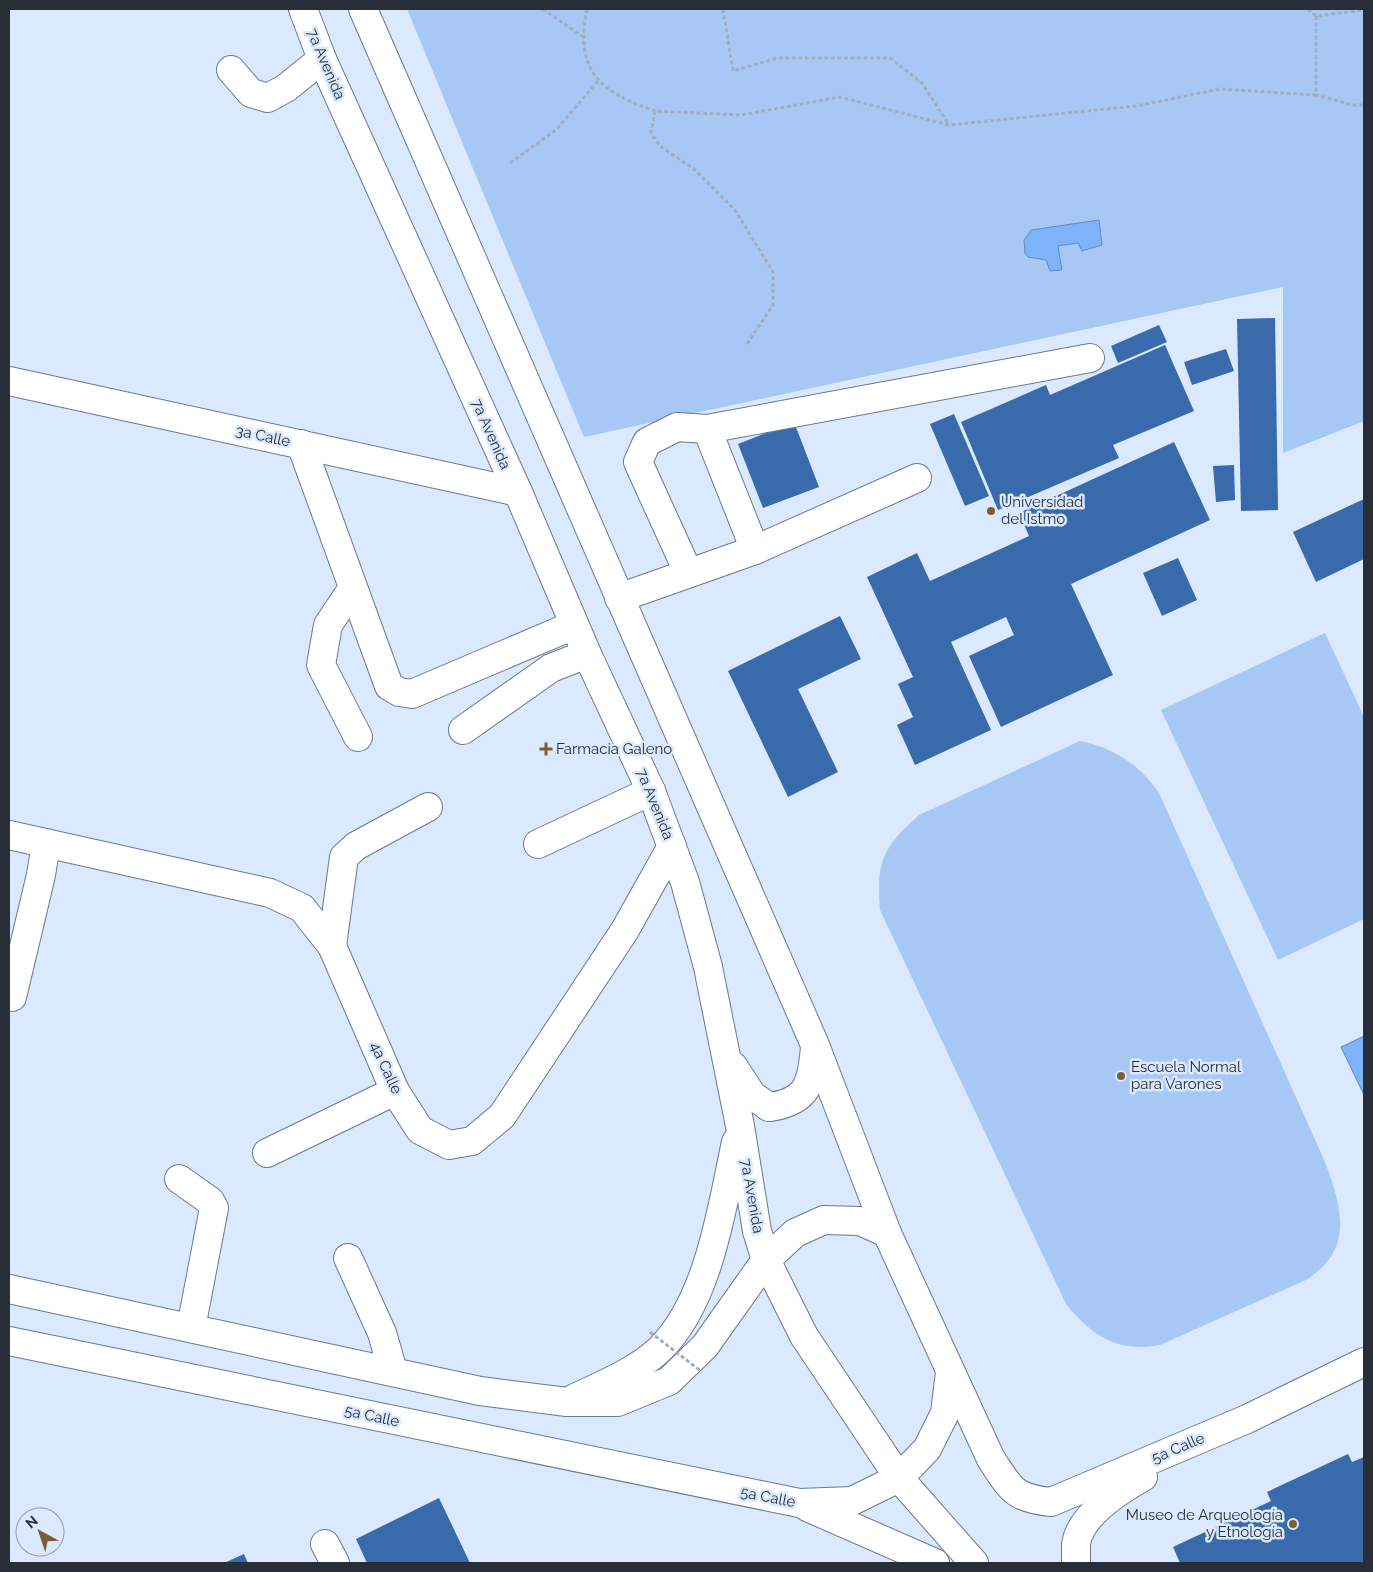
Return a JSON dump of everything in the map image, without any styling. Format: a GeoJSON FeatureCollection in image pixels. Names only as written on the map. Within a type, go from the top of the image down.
{"type":"FeatureCollection","features":[{"type":"Feature","properties":{"kind":"main road","name":"7a Avenida"},"geometry":{"type":"LineString","coordinates":[[303,9],[322,59],[518,492],[587,654],[651,791],[686,882],[708,967],[740,1126],[757,1231],[766,1260],[804,1336],[899,1478],[974,1563]]}},
{"type":"Feature","properties":{"kind":"main road"},"geometry":{"type":"LineString","coordinates":[[363,9],[815,1045],[887,1233],[950,1372]]}},
{"type":"Feature","properties":{"kind":"main road"},"geometry":{"type":"LineString","coordinates":[[231,70],[251,93],[268,98],[286,88],[322,59]]}},
{"type":"Feature","properties":{"kind":"main road"},"geometry":{"type":"LineString","coordinates":[[688,572],[638,462],[647,442],[677,428],[707,429],[1090,358]]}},
{"type":"Feature","properties":{"kind":"main road","name":"3a Calle"},"geometry":{"type":"LineString","coordinates":[[9,381],[518,492]]}},
{"type":"Feature","properties":{"kind":"main road"},"geometry":{"type":"LineString","coordinates":[[707,429],[755,550]]}},
{"type":"Feature","properties":{"kind":"main road"},"geometry":{"type":"LineString","coordinates":[[301,444],[352,589],[389,686],[399,692],[412,694],[574,624]]}},
{"type":"Feature","properties":{"kind":"main road"},"geometry":{"type":"LineString","coordinates":[[619,598],[688,572],[755,550],[917,478]]}},
{"type":"Feature","properties":{"kind":"main road"},"geometry":{"type":"LineString","coordinates":[[352,589],[328,625],[321,665],[358,737]]}},
{"type":"Feature","properties":{"kind":"main road"},"geometry":{"type":"LineString","coordinates":[[463,730],[551,668],[587,654]]}},
{"type":"Feature","properties":{"kind":"main road"},"geometry":{"type":"LineString","coordinates":[[538,844],[651,791]]}},
{"type":"Feature","properties":{"kind":"main road"},"geometry":{"type":"LineString","coordinates":[[332,946],[344,857],[356,846],[428,807]]}},
{"type":"Feature","properties":{"kind":"main road","name":"4a Calle"},"geometry":{"type":"LineString","coordinates":[[9,835],[270,893],[302,908],[332,946],[395,1092],[420,1130],[449,1145],[472,1141],[502,1116],[625,930],[672,846]]}},
{"type":"Feature","properties":{"kind":"main road"},"geometry":{"type":"LineString","coordinates":[[12,997],[41,875],[46,843]]}},
{"type":"Feature","properties":{"kind":"main road"},"geometry":{"type":"LineString","coordinates":[[726,1054],[741,1081],[752,1095],[769,1107],[785,1105],[802,1094],[813,1076],[815,1045]]}},
{"type":"Feature","properties":{"kind":"main road"},"geometry":{"type":"LineString","coordinates":[[267,1153],[395,1092]]}},
{"type":"Feature","properties":{"kind":"main road"},"geometry":{"type":"LineString","coordinates":[[567,1402],[622,1376],[659,1350],[689,1310],[704,1276],[718,1225],[740,1126]]}},
{"type":"Feature","properties":{"kind":"main road"},"geometry":{"type":"LineString","coordinates":[[179,1179],[210,1201],[214,1208],[191,1328]]}},
{"type":"Feature","properties":{"kind":"main road"},"geometry":{"type":"LineString","coordinates":[[9,1289],[480,1391],[567,1402],[618,1402],[668,1381],[705,1346],[766,1260],[795,1233],[824,1220],[860,1221],[887,1233]]}},
{"type":"Feature","properties":{"kind":"main road"},"geometry":{"type":"LineString","coordinates":[[348,1258],[382,1332],[393,1371]]}},
{"type":"Feature","properties":{"kind":"main road","name":"5a Calle"},"geometry":{"type":"LineString","coordinates":[[9,1341],[799,1503],[852,1501],[899,1478],[927,1449],[931,1442],[944,1412],[950,1372]]}},
{"type":"Feature","properties":{"kind":"main road","name":"5a Calle"},"geometry":{"type":"LineString","coordinates":[[950,1372],[991,1459],[1010,1487],[1028,1499],[1051,1502],[1247,1419],[1364,1362]]}},
{"type":"Feature","properties":{"kind":"main road"},"geometry":{"type":"LineString","coordinates":[[1076,1563],[1076,1542],[1085,1522],[1117,1491],[1247,1419]]}},
{"type":"Feature","properties":{"kind":"main road"},"geometry":{"type":"LineString","coordinates":[[799,1503],[935,1563]]}},
{"type":"Feature","properties":{"kind":"path"},"geometry":{"type":"LineString","coordinates":[[543,9],[582,36]]}},
{"type":"Feature","properties":{"kind":"path"},"geometry":{"type":"LineString","coordinates":[[587,9],[582,36],[586,61],[599,80],[613,93],[627,101],[655,111],[741,116],[840,97],[949,126],[1136,106],[1220,89],[1316,95],[1352,105],[1364,105]]}},
{"type":"Feature","properties":{"kind":"path"},"geometry":{"type":"LineString","coordinates":[[723,9],[733,71],[778,58],[890,58],[922,83],[949,126]]}},
{"type":"Feature","properties":{"kind":"path"},"geometry":{"type":"LineString","coordinates":[[1308,9],[1316,16],[1364,10]]}},
{"type":"Feature","properties":{"kind":"path"},"geometry":{"type":"LineString","coordinates":[[1316,16],[1316,95]]}},
{"type":"Feature","properties":{"kind":"path"},"geometry":{"type":"LineString","coordinates":[[510,163],[557,129],[599,80]]}},
{"type":"Feature","properties":{"kind":"path"},"geometry":{"type":"LineString","coordinates":[[655,111],[651,134],[660,146],[694,169],[735,210],[773,272],[773,305],[747,344]]}},
{"type":"Feature","properties":{"kind":"path"},"geometry":{"type":"LineString","coordinates":[[650,1332],[702,1372]]}},
{"type":"Feature","properties":{"kind":"shaded area"},"geometry":{"type":"Polygon","coordinates":[[[407,9],[1364,9],[1364,421],[1283,453],[1283,287],[584,437],[407,9]]]}},
{"type":"Feature","properties":{"kind":"shaded area"},"geometry":{"type":"Polygon","coordinates":[[[1099,220],[1102,245],[1082,251],[1078,243],[1058,246],[1062,270],[1050,271],[1046,260],[1028,257],[1025,253],[1024,240],[1031,230],[1099,220]]]}},
{"type":"Feature","properties":{"kind":"shaded area"},"geometry":{"type":"Polygon","coordinates":[[[1325,633],[1364,717],[1364,919],[1278,960],[1161,710],[1325,633]]]}},
{"type":"Feature","properties":{"kind":"shaded area"},"geometry":{"type":"Polygon","coordinates":[[[1080,741],[1104,748],[1125,759],[1143,774],[1159,793],[1322,1155],[1332,1181],[1339,1210],[1339,1238],[1334,1251],[1324,1265],[1308,1279],[1160,1345],[1145,1347],[1119,1344],[1107,1340],[1086,1325],[1066,1304],[880,910],[879,879],[884,856],[897,837],[919,815],[1080,741]]]}},
{"type":"Feature","properties":{"kind":"shaded area"},"geometry":{"type":"Polygon","coordinates":[[[1364,1036],[1364,1095],[1341,1047],[1364,1036]]]}},
{"type":"Feature","properties":{"kind":"building"},"geometry":{"type":"Polygon","coordinates":[[[1275,318],[1278,510],[1241,511],[1237,319],[1275,318]]]}},
{"type":"Feature","properties":{"kind":"building"},"geometry":{"type":"Polygon","coordinates":[[[1159,325],[1167,342],[1118,363],[1111,346],[1159,325]]]}},
{"type":"Feature","properties":{"kind":"building"},"geometry":{"type":"Polygon","coordinates":[[[1165,345],[1194,411],[1113,445],[1119,458],[998,510],[961,422],[1046,385],[1050,395],[1165,345]]]}},
{"type":"Feature","properties":{"kind":"building"},"geometry":{"type":"Polygon","coordinates":[[[1226,349],[1234,371],[1192,385],[1184,362],[1226,349]]]}},
{"type":"Feature","properties":{"kind":"building"},"geometry":{"type":"Polygon","coordinates":[[[954,414],[989,496],[965,506],[930,424],[954,414]]]}},
{"type":"Feature","properties":{"kind":"building"},"geometry":{"type":"Polygon","coordinates":[[[794,422],[819,487],[763,508],[738,444],[794,422]]]}},
{"type":"Feature","properties":{"kind":"building"},"geometry":{"type":"Polygon","coordinates":[[[1174,442],[1210,520],[1071,584],[1113,675],[1001,727],[969,656],[1014,635],[1006,617],[951,642],[991,730],[915,765],[897,725],[913,717],[898,684],[913,677],[867,577],[917,553],[930,581],[1029,536],[1019,513],[1174,442]]]}},
{"type":"Feature","properties":{"kind":"building"},"geometry":{"type":"Polygon","coordinates":[[[1234,465],[1235,500],[1216,502],[1213,466],[1234,465]]]}},
{"type":"Feature","properties":{"kind":"building"},"geometry":{"type":"Polygon","coordinates":[[[1364,499],[1364,559],[1316,582],[1293,532],[1364,499]]]}},
{"type":"Feature","properties":{"kind":"building"},"geometry":{"type":"Polygon","coordinates":[[[1178,558],[1197,600],[1162,616],[1143,573],[1178,558]]]}},
{"type":"Feature","properties":{"kind":"building"},"geometry":{"type":"Polygon","coordinates":[[[840,616],[861,659],[798,689],[838,772],[788,797],[728,671],[840,616]]]}},
{"type":"Feature","properties":{"kind":"building","name":"Museo de Arqueología y Etnología"},"geometry":{"type":"Polygon","coordinates":[[[1348,1454],[1352,1462],[1364,1457],[1364,1563],[1180,1563],[1173,1547],[1271,1501],[1267,1492],[1348,1454]]]}},
{"type":"Feature","properties":{"kind":"building"},"geometry":{"type":"Polygon","coordinates":[[[439,1498],[470,1563],[367,1563],[356,1539],[439,1498]]]}},
{"type":"Feature","properties":{"kind":"building"},"geometry":{"type":"Polygon","coordinates":[[[244,1554],[248,1563],[224,1563],[244,1554]]]}},
{"type":"Feature","properties":{"kind":"place","name":"Universidad del Istmo"},"geometry":{"type":"Point","coordinates":[991,511]}},
{"type":"Feature","properties":{"kind":"place","name":"Farmacia Galeno"},"geometry":{"type":"Point","coordinates":[546,749]}},
{"type":"Feature","properties":{"kind":"place","name":"Escuela Normal para Varones"},"geometry":{"type":"Point","coordinates":[1121,1076]}},
{"type":"Feature","properties":{"kind":"place","name":"Museo de Arqueología y Etnología"},"geometry":{"type":"Point","coordinates":[1293,1524]}}]}
